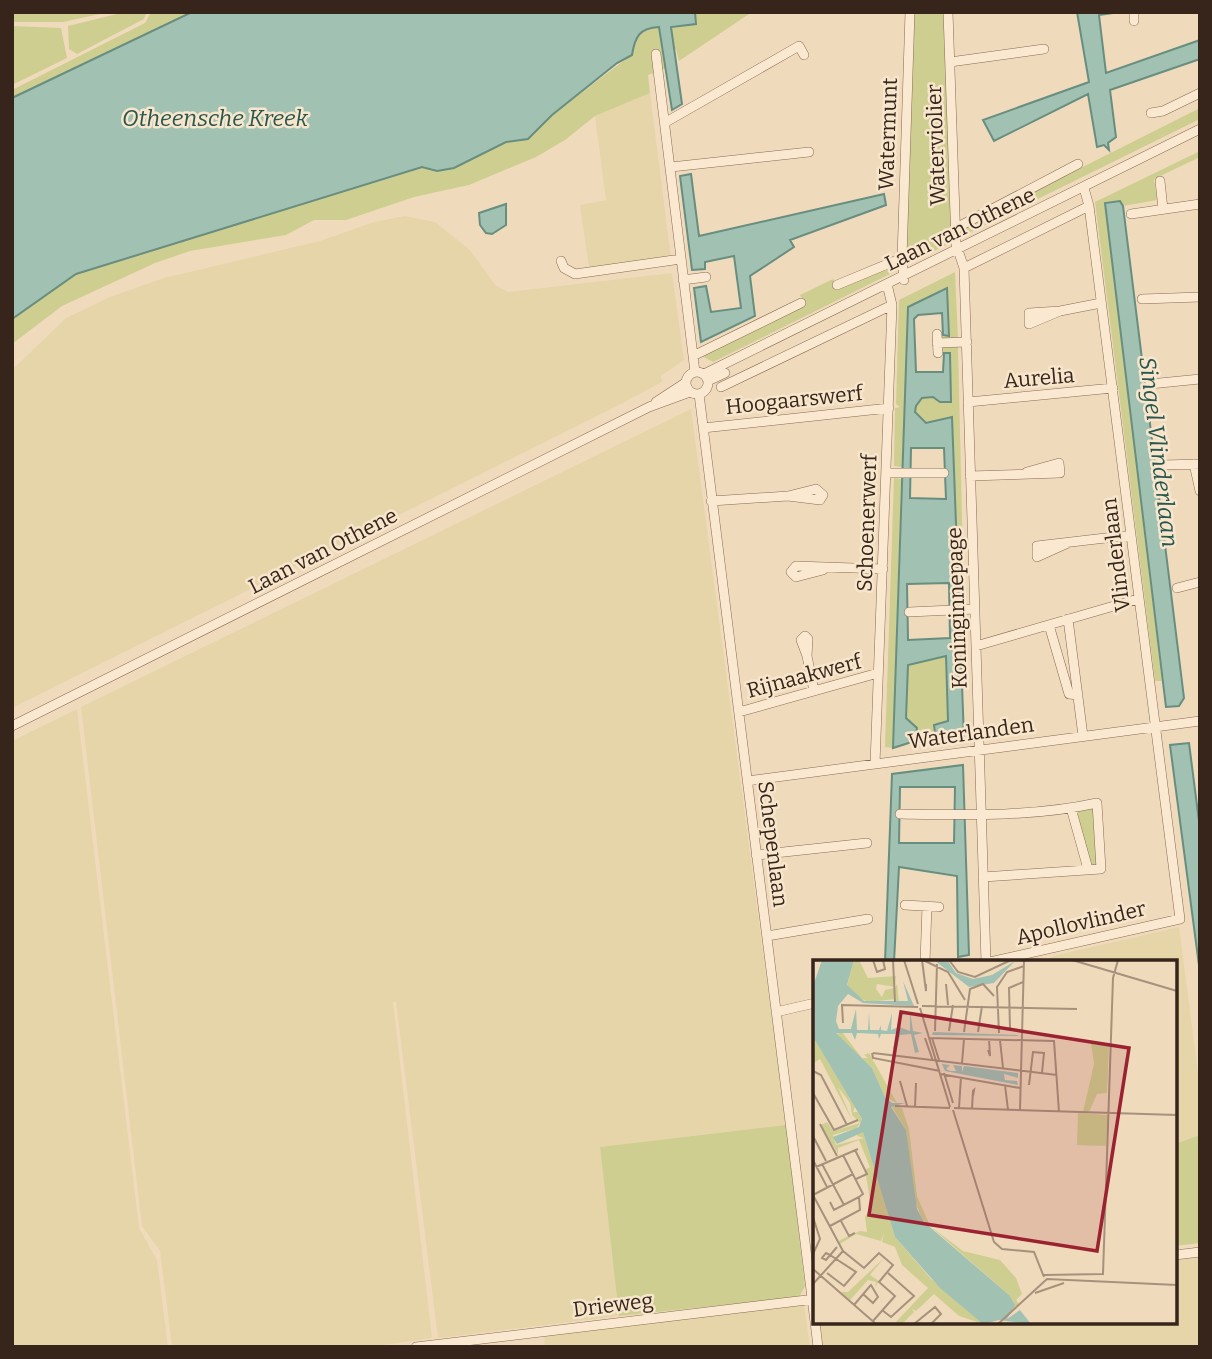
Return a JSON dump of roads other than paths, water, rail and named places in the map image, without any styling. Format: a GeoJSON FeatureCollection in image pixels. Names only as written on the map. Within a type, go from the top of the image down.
{"type":"FeatureCollection","features":[{"type":"Feature","properties":{"kind":"street","name":"Watermunt"},"geometry":{"type":"LineString","coordinates":[[904,279],[902,258],[910,12]]}},
{"type":"Feature","properties":{"kind":"street","name":"Waterviolier"},"geometry":{"type":"LineString","coordinates":[[948,12],[956,228],[960,252]]}},
{"type":"Feature","properties":{"kind":"street"},"geometry":{"type":"LineString","coordinates":[[666,122],[799,46],[804,55]]}},
{"type":"Feature","properties":{"kind":"street","name":"Waterviolier"},"geometry":{"type":"LineString","coordinates":[[950,62],[1044,49]]}},
{"type":"Feature","properties":{"kind":"street"},"geometry":{"type":"LineString","coordinates":[[656,54],[693,356],[706,389],[694,393]]}},
{"type":"Feature","properties":{"kind":"street"},"geometry":{"type":"LineString","coordinates":[[1152,113],[1163,111],[1200,93]]}},
{"type":"Feature","properties":{"kind":"street","name":"Laan van Othene"},"geometry":{"type":"LineString","coordinates":[[1085,190],[1200,129]]}},
{"type":"Feature","properties":{"kind":"street","name":"Laan van Othene"},"geometry":{"type":"LineString","coordinates":[[12,726],[649,407],[685,383],[688,376],[702,376],[737,363],[1085,190],[1200,136]]}},
{"type":"Feature","properties":{"kind":"street"},"geometry":{"type":"LineString","coordinates":[[671,167],[809,152]]}},
{"type":"Feature","properties":{"kind":"street","name":"Waterviolier"},"geometry":{"type":"LineString","coordinates":[[956,228],[1078,164]]}},
{"type":"Feature","properties":{"kind":"street"},"geometry":{"type":"LineString","coordinates":[[1160,181],[1163,209]]}},
{"type":"Feature","properties":{"kind":"street","name":"Vlinderlaan"},"geometry":{"type":"LineString","coordinates":[[1085,190],[1113,388],[1180,919]]}},
{"type":"Feature","properties":{"kind":"street"},"geometry":{"type":"LineString","coordinates":[[1130,214],[1200,204]]}},
{"type":"Feature","properties":{"kind":"street","name":"Laan van Othene"},"geometry":{"type":"LineString","coordinates":[[964,268],[1089,206]]}},
{"type":"Feature","properties":{"kind":"street","name":"Koninginnepage"},"geometry":{"type":"LineString","coordinates":[[960,252],[964,268],[967,342],[988,960]]}},
{"type":"Feature","properties":{"kind":"street"},"geometry":{"type":"LineString","coordinates":[[837,285],[902,258]]}},
{"type":"Feature","properties":{"kind":"street"},"geometry":{"type":"LineString","coordinates":[[561,261],[564,268],[575,274],[681,259]]}},
{"type":"Feature","properties":{"kind":"street"},"geometry":{"type":"LineString","coordinates":[[683,280],[706,277]]}},
{"type":"Feature","properties":{"kind":"street","name":"Schoenerwerf"},"geometry":{"type":"LineString","coordinates":[[875,764],[892,305],[888,287]]}},
{"type":"Feature","properties":{"kind":"street"},"geometry":{"type":"LineString","coordinates":[[1142,299],[1200,297]]}},
{"type":"Feature","properties":{"kind":"street"},"geometry":{"type":"LineString","coordinates":[[693,356],[801,303]]}},
{"type":"Feature","properties":{"kind":"street"},"geometry":{"type":"LineString","coordinates":[[1060,311],[1101,303]]}},
{"type":"Feature","properties":{"kind":"street","name":"Laan van Othene"},"geometry":{"type":"LineString","coordinates":[[722,387],[892,305]]}},
{"type":"Feature","properties":{"kind":"street"},"geometry":{"type":"LineString","coordinates":[[937,343],[967,342]]}},
{"type":"Feature","properties":{"kind":"street"},"geometry":{"type":"LineString","coordinates":[[737,363],[743,376]]}},
{"type":"Feature","properties":{"kind":"street"},"geometry":{"type":"LineString","coordinates":[[1150,384],[1200,379]]}},
{"type":"Feature","properties":{"kind":"street","name":"Schepenlaan"},"geometry":{"type":"LineString","coordinates":[[685,383],[694,393],[703,428],[813,1299]]}},
{"type":"Feature","properties":{"kind":"street","name":"Aurelia"},"geometry":{"type":"LineString","coordinates":[[968,402],[1113,388]]}},
{"type":"Feature","properties":{"kind":"street","name":"Laan van Othene"},"geometry":{"type":"LineString","coordinates":[[649,407],[694,393]]}},
{"type":"Feature","properties":{"kind":"street","name":"Hoogaarswerf"},"geometry":{"type":"LineString","coordinates":[[703,428],[889,408]]}},
{"type":"Feature","properties":{"kind":"street"},"geometry":{"type":"LineString","coordinates":[[1163,465],[1197,464],[1200,491]]}},
{"type":"Feature","properties":{"kind":"street"},"geometry":{"type":"LineString","coordinates":[[970,476],[1027,472]]}},
{"type":"Feature","properties":{"kind":"street"},"geometry":{"type":"LineString","coordinates":[[886,473],[944,473]]}},
{"type":"Feature","properties":{"kind":"street"},"geometry":{"type":"LineString","coordinates":[[711,501],[788,495]]}},
{"type":"Feature","properties":{"kind":"street"},"geometry":{"type":"LineString","coordinates":[[1068,543],[1130,534]]}},
{"type":"Feature","properties":{"kind":"street"},"geometry":{"type":"LineString","coordinates":[[823,570],[883,569]]}},
{"type":"Feature","properties":{"kind":"street"},"geometry":{"type":"LineString","coordinates":[[1177,588],[1200,582]]}},
{"type":"Feature","properties":{"kind":"street"},"geometry":{"type":"LineString","coordinates":[[976,646],[1138,599]]}},
{"type":"Feature","properties":{"kind":"street"},"geometry":{"type":"LineString","coordinates":[[909,612],[975,609]]}},
{"type":"Feature","properties":{"kind":"street"},"geometry":{"type":"LineString","coordinates":[[1068,619],[1083,736]]}},
{"type":"Feature","properties":{"kind":"street"},"geometry":{"type":"LineString","coordinates":[[1049,625],[1069,694],[1078,695]]}},
{"type":"Feature","properties":{"kind":"street"},"geometry":{"type":"LineString","coordinates":[[807,656],[814,691]]}},
{"type":"Feature","properties":{"kind":"street","name":"Rijnaakwerf"},"geometry":{"type":"LineString","coordinates":[[739,712],[878,673]]}},
{"type":"Feature","properties":{"kind":"street","name":"Waterlanden"},"geometry":{"type":"LineString","coordinates":[[747,781],[1200,721]]}},
{"type":"Feature","properties":{"kind":"street"},"geometry":{"type":"LineString","coordinates":[[900,814],[982,816],[1097,803],[1101,869],[983,877]]}},
{"type":"Feature","properties":{"kind":"street"},"geometry":{"type":"LineString","coordinates":[[1071,808],[1088,869]]}},
{"type":"Feature","properties":{"kind":"street"},"geometry":{"type":"LineString","coordinates":[[756,855],[867,843]]}},
{"type":"Feature","properties":{"kind":"street"},"geometry":{"type":"LineString","coordinates":[[905,905],[939,907]]}},
{"type":"Feature","properties":{"kind":"street"},"geometry":{"type":"LineString","coordinates":[[925,960],[927,906]]}},
{"type":"Feature","properties":{"kind":"street"},"geometry":{"type":"LineString","coordinates":[[767,936],[868,919]]}},
{"type":"Feature","properties":{"kind":"street","name":"Apollovlinder"},"geometry":{"type":"LineString","coordinates":[[997,960],[1180,919]]}},
{"type":"Feature","properties":{"kind":"street"},"geometry":{"type":"LineString","coordinates":[[776,1012],[813,1003]]}},
{"type":"Feature","properties":{"kind":"street"},"geometry":{"type":"LineString","coordinates":[[1177,1255],[1200,1252]]}},
{"type":"Feature","properties":{"kind":"street","name":"Drieweg"},"geometry":{"type":"LineString","coordinates":[[416,1347],[813,1299]]}},
{"type":"Feature","properties":{"kind":"street","name":"Schepenlaan"},"geometry":{"type":"LineString","coordinates":[[815,1324],[818,1347]]}},
{"type":"Feature","properties":{"kind":"water","name":"Otheensche Kreek"},"geometry":{"type":"Polygon","coordinates":[[[192,12],[695,12],[696,24],[671,27],[682,104],[672,110],[659,27],[647,29],[637,38],[632,55],[617,63],[552,115],[528,139],[506,142],[454,168],[437,171],[422,167],[76,274],[12,319],[12,98],[192,12]]]}},
{"type":"Feature","properties":{"kind":"water"},"geometry":{"type":"Polygon","coordinates":[[[1077,12],[1120,12],[1099,15],[1106,73],[1200,40],[1200,59],[1110,90],[1116,137],[1108,143],[1109,150],[1104,145],[1097,147],[1088,94],[994,141],[983,120],[1089,82],[1077,12]]]}},
{"type":"Feature","properties":{"kind":"water"},"geometry":{"type":"Polygon","coordinates":[[[691,174],[699,236],[884,194],[886,205],[790,240],[794,247],[750,276],[755,316],[701,342],[694,288],[706,286],[711,312],[741,308],[734,256],[705,262],[705,269],[692,270],[680,176],[691,174]]]}},
{"type":"Feature","properties":{"kind":"water"},"geometry":{"type":"Polygon","coordinates":[[[1120,201],[1123,206],[1184,698],[1179,706],[1166,707],[1105,203],[1120,201]]]}},
{"type":"Feature","properties":{"kind":"water"},"geometry":{"type":"Polygon","coordinates":[[[506,204],[506,225],[492,234],[486,233],[480,225],[479,213],[506,204]]]}},
{"type":"Feature","properties":{"kind":"water"},"geometry":{"type":"Polygon","coordinates":[[[947,288],[949,336],[943,335],[942,313],[918,315],[914,319],[916,372],[943,372],[944,353],[950,353],[951,402],[940,402],[933,397],[922,398],[915,412],[926,423],[952,417],[964,738],[936,741],[934,725],[948,721],[946,656],[908,665],[906,718],[917,728],[915,741],[893,748],[908,307],[947,288]],[[911,448],[910,498],[946,499],[944,448],[911,448]],[[949,583],[907,584],[908,640],[950,638],[949,583]]]}},
{"type":"Feature","properties":{"kind":"water"},"geometry":{"type":"Polygon","coordinates":[[[1189,743],[1200,829],[1200,973],[1170,745],[1189,743]]]}},
{"type":"Feature","properties":{"kind":"water"},"geometry":{"type":"Polygon","coordinates":[[[963,765],[969,955],[958,957],[957,876],[899,867],[894,960],[885,960],[892,774],[963,765]],[[900,787],[899,843],[954,843],[955,787],[900,787]]]}},
{"type":"Feature","properties":{"kind":"water label","name":"Singel Vlinderlaan"},"geometry":{"type":"Point","coordinates":[1159,452]}}]}
